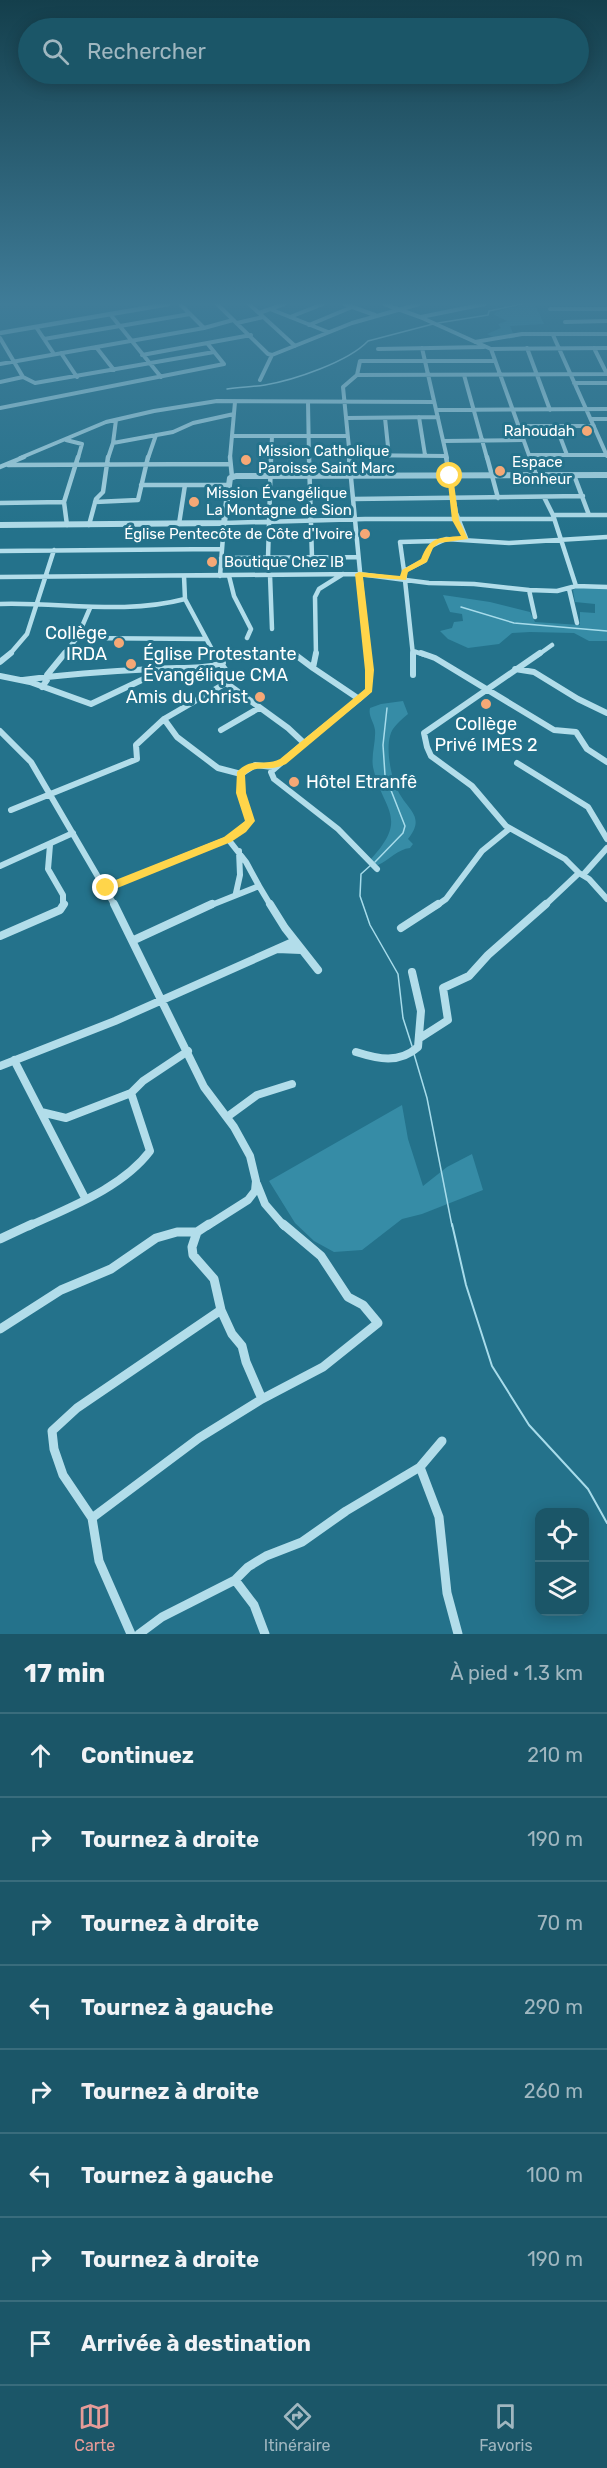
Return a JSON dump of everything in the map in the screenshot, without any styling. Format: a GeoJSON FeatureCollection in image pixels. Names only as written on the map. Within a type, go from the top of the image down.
{"type":"FeatureCollection","features":[{"type":"Feature","properties":{"kind":"street"},"geometry":{"type":"LineString","coordinates":[[31,380],[37,383],[53,380]]}},
{"type":"Feature","properties":{"kind":"street"},"geometry":{"type":"LineString","coordinates":[[0,407],[144,380]]}},
{"type":"Feature","properties":{"kind":"street"},"geometry":{"type":"LineString","coordinates":[[106,888],[228,839],[250,821],[241,793],[241,774],[246,768],[258,764],[273,767],[289,758],[369,690],[370,680],[344,387],[351,380]]}},
{"type":"Feature","properties":{"kind":"street"},"geometry":{"type":"LineString","coordinates":[[429,380],[450,476],[456,520],[466,538]]}},
{"type":"Feature","properties":{"kind":"street"},"geometry":{"type":"LineString","coordinates":[[466,380],[498,498]]}},
{"type":"Feature","properties":{"kind":"street"},"geometry":{"type":"LineString","coordinates":[[503,380],[522,440],[537,475]]}},
{"type":"Feature","properties":{"kind":"street"},"geometry":{"type":"LineString","coordinates":[[539,380],[550,410]]}},
{"type":"Feature","properties":{"kind":"street"},"geometry":{"type":"LineString","coordinates":[[529,455],[607,455],[574,382],[607,382]]}},
{"type":"Feature","properties":{"kind":"street"},"geometry":{"type":"LineString","coordinates":[[2,466],[96,426],[116,420],[217,401],[434,402]]}},
{"type":"Feature","properties":{"kind":"street"},"geometry":{"type":"LineString","coordinates":[[220,576],[224,523],[232,477],[229,464],[235,402]]}},
{"type":"Feature","properties":{"kind":"street"},"geometry":{"type":"LineString","coordinates":[[308,402],[312,558]]}},
{"type":"Feature","properties":{"kind":"street"},"geometry":{"type":"LineString","coordinates":[[436,410],[607,409]]}},
{"type":"Feature","properties":{"kind":"street"},"geometry":{"type":"LineString","coordinates":[[113,443],[172,432],[193,423],[234,414]]}},
{"type":"Feature","properties":{"kind":"street"},"geometry":{"type":"LineString","coordinates":[[419,417],[425,455]]}},
{"type":"Feature","properties":{"kind":"street"},"geometry":{"type":"LineString","coordinates":[[347,418],[438,417]]}},
{"type":"Feature","properties":{"kind":"street"},"geometry":{"type":"LineString","coordinates":[[385,418],[389,456]]}},
{"type":"Feature","properties":{"kind":"street"},"geometry":{"type":"LineString","coordinates":[[591,419],[607,419]]}},
{"type":"Feature","properties":{"kind":"street"},"geometry":{"type":"LineString","coordinates":[[89,525],[95,502],[103,492],[106,464],[113,443],[116,420]]}},
{"type":"Feature","properties":{"kind":"street"},"geometry":{"type":"LineString","coordinates":[[518,426],[594,426]]}},
{"type":"Feature","properties":{"kind":"street"},"geometry":{"type":"LineString","coordinates":[[556,426],[567,455]]}},
{"type":"Feature","properties":{"kind":"street"},"geometry":{"type":"LineString","coordinates":[[95,502],[137,501],[156,435]]}},
{"type":"Feature","properties":{"kind":"street"},"geometry":{"type":"LineString","coordinates":[[232,436],[348,436]]}},
{"type":"Feature","properties":{"kind":"street"},"geometry":{"type":"LineString","coordinates":[[268,558],[272,436]]}},
{"type":"Feature","properties":{"kind":"street"},"geometry":{"type":"LineString","coordinates":[[66,440],[81,442],[64,502],[67,525]]}},
{"type":"Feature","properties":{"kind":"street"},"geometry":{"type":"LineString","coordinates":[[443,441],[522,440]]}},
{"type":"Feature","properties":{"kind":"street"},"geometry":{"type":"LineString","coordinates":[[600,440],[607,440]]}},
{"type":"Feature","properties":{"kind":"street"},"geometry":{"type":"LineString","coordinates":[[350,455],[446,456]]}},
{"type":"Feature","properties":{"kind":"street"},"geometry":{"type":"LineString","coordinates":[[2,466],[229,464]]}},
{"type":"Feature","properties":{"kind":"street"},"geometry":{"type":"LineString","coordinates":[[574,475],[589,515]]}},
{"type":"Feature","properties":{"kind":"street"},"geometry":{"type":"LineString","coordinates":[[232,477],[607,475]]}},
{"type":"Feature","properties":{"kind":"street"},"geometry":{"type":"LineString","coordinates":[[141,485],[229,485]]}},
{"type":"Feature","properties":{"kind":"street"},"geometry":{"type":"LineString","coordinates":[[179,524],[185,485]]}},
{"type":"Feature","properties":{"kind":"street"},"geometry":{"type":"LineString","coordinates":[[353,499],[583,496]]}},
{"type":"Feature","properties":{"kind":"street"},"geometry":{"type":"LineString","coordinates":[[544,497],[561,538],[576,586]]}},
{"type":"Feature","properties":{"kind":"street"},"geometry":{"type":"LineString","coordinates":[[0,503],[64,502]]}},
{"type":"Feature","properties":{"kind":"street"},"geometry":{"type":"LineString","coordinates":[[0,525],[214,525],[269,521],[456,520],[607,515]]}},
{"type":"Feature","properties":{"kind":"street"},"geometry":{"type":"LineString","coordinates":[[413,675],[413,651],[400,542],[466,538],[490,543],[607,537]]}},
{"type":"Feature","properties":{"kind":"street"},"geometry":{"type":"LineString","coordinates":[[404,571],[424,561],[429,547],[437,541]]}},
{"type":"Feature","properties":{"kind":"street"},"geometry":{"type":"LineString","coordinates":[[0,551],[221,549]]}},
{"type":"Feature","properties":{"kind":"street"},"geometry":{"type":"LineString","coordinates":[[0,662],[23,642],[39,604],[54,550]]}},
{"type":"Feature","properties":{"kind":"street"},"geometry":{"type":"LineString","coordinates":[[221,558],[358,557]]}},
{"type":"Feature","properties":{"kind":"street"},"geometry":{"type":"LineString","coordinates":[[270,574],[272,629]]}},
{"type":"Feature","properties":{"kind":"street"},"geometry":{"type":"LineString","coordinates":[[313,668],[316,659],[315,597],[319,589],[343,574]]}},
{"type":"Feature","properties":{"kind":"street"},"geometry":{"type":"LineString","coordinates":[[0,577],[359,574],[429,583],[474,584],[529,590],[568,589],[576,586],[607,587]]}},
{"type":"Feature","properties":{"kind":"street"},"geometry":{"type":"LineString","coordinates":[[184,576],[185,599],[205,639],[226,670],[226,683]]}},
{"type":"Feature","properties":{"kind":"street"},"geometry":{"type":"LineString","coordinates":[[229,576],[236,602],[251,629],[247,638]]}},
{"type":"Feature","properties":{"kind":"street"},"geometry":{"type":"LineString","coordinates":[[568,589],[573,612],[578,616],[577,623]]}},
{"type":"Feature","properties":{"kind":"street"},"geometry":{"type":"LineString","coordinates":[[529,590],[535,617]]}},
{"type":"Feature","properties":{"kind":"street"},"geometry":{"type":"LineString","coordinates":[[0,604],[90,608],[162,605],[185,599]]}},
{"type":"Feature","properties":{"kind":"street"},"geometry":{"type":"LineString","coordinates":[[42,687],[47,680],[47,675],[77,639],[90,608]]}},
{"type":"Feature","properties":{"kind":"street"},"geometry":{"type":"LineString","coordinates":[[77,639],[205,639]]}},
{"type":"Feature","properties":{"kind":"street"},"geometry":{"type":"LineString","coordinates":[[552,645],[424,733],[424,740],[428,752],[474,788],[492,812],[509,829],[576,868],[607,899]]}},
{"type":"Feature","properties":{"kind":"street"},"geometry":{"type":"LineString","coordinates":[[413,651],[435,658],[555,730],[576,732],[587,749],[607,762]]}},
{"type":"Feature","properties":{"kind":"street"},"geometry":{"type":"LineString","coordinates":[[291,652],[359,699]]}},
{"type":"Feature","properties":{"kind":"street"},"geometry":{"type":"LineString","coordinates":[[23,680],[47,675],[168,668],[204,669],[222,663]]}},
{"type":"Feature","properties":{"kind":"street"},"geometry":{"type":"LineString","coordinates":[[0,676],[23,680],[87,704],[95,703],[168,668]]}},
{"type":"Feature","properties":{"kind":"street"},"geometry":{"type":"LineString","coordinates":[[515,669],[534,672],[578,699],[607,713]]}},
{"type":"Feature","properties":{"kind":"street"},"geometry":{"type":"LineString","coordinates":[[226,683],[288,728],[304,743]]}},
{"type":"Feature","properties":{"kind":"street"},"geometry":{"type":"LineString","coordinates":[[11,810],[137,759],[136,745],[164,719],[226,683]]}},
{"type":"Feature","properties":{"kind":"street"},"geometry":{"type":"LineString","coordinates":[[221,730],[259,708]]}},
{"type":"Feature","properties":{"kind":"street"},"geometry":{"type":"LineString","coordinates":[[164,719],[177,737],[218,768],[241,774]]}},
{"type":"Feature","properties":{"kind":"street"},"geometry":{"type":"LineString","coordinates":[[0,731],[31,762],[106,888],[134,940],[204,1086],[227,1117],[250,1156],[255,1181],[255,1191],[248,1200],[197,1232],[177,1232],[156,1238],[111,1269],[61,1290],[0,1329]]}},
{"type":"Feature","properties":{"kind":"street"},"geometry":{"type":"LineString","coordinates":[[517,763],[588,807],[595,815],[599,830],[607,839]]}},
{"type":"Feature","properties":{"kind":"street"},"geometry":{"type":"LineString","coordinates":[[273,767],[271,772],[274,779],[338,829],[372,867],[377,869]]}},
{"type":"Feature","properties":{"kind":"street"},"geometry":{"type":"LineString","coordinates":[[401,928],[446,899],[482,851],[509,829]]}},
{"type":"Feature","properties":{"kind":"street"},"geometry":{"type":"LineString","coordinates":[[0,866],[50,846],[74,833]]}},
{"type":"Feature","properties":{"kind":"street"},"geometry":{"type":"LineString","coordinates":[[228,839],[239,851],[301,950],[318,970]]}},
{"type":"Feature","properties":{"kind":"street"},"geometry":{"type":"LineString","coordinates":[[0,936],[65,906],[66,899],[48,868],[50,846]]}},
{"type":"Feature","properties":{"kind":"street"},"geometry":{"type":"LineString","coordinates":[[420,1038],[448,1020],[443,988],[469,976],[488,955],[607,849]]}},
{"type":"Feature","properties":{"kind":"street"},"geometry":{"type":"LineString","coordinates":[[236,893],[240,875],[239,851]]}},
{"type":"Feature","properties":{"kind":"street"},"geometry":{"type":"LineString","coordinates":[[134,940],[236,893],[259,886]]}},
{"type":"Feature","properties":{"kind":"street"},"geometry":{"type":"LineString","coordinates":[[0,1066],[162,1001],[295,941]]}},
{"type":"Feature","properties":{"kind":"street"},"geometry":{"type":"LineString","coordinates":[[277,950],[301,950]]}},
{"type":"Feature","properties":{"kind":"street"},"geometry":{"type":"LineString","coordinates":[[356,1052],[376,1059],[399,1058],[415,1052],[420,1038],[421,1011],[412,972]]}},
{"type":"Feature","properties":{"kind":"street"},"geometry":{"type":"LineString","coordinates":[[41,1112],[66,1118],[131,1093],[143,1081],[188,1051]]}},
{"type":"Feature","properties":{"kind":"street"},"geometry":{"type":"LineString","coordinates":[[14,1060],[85,1198]]}},
{"type":"Feature","properties":{"kind":"street"},"geometry":{"type":"LineString","coordinates":[[227,1117],[245,1101],[276,1086],[292,1084]]}},
{"type":"Feature","properties":{"kind":"street"},"geometry":{"type":"LineString","coordinates":[[0,1239],[85,1198],[138,1167],[147,1159],[150,1151],[131,1093]]}},
{"type":"Feature","properties":{"kind":"street"},"geometry":{"type":"LineString","coordinates":[[92,1518],[199,1438],[262,1399],[323,1367],[378,1323],[363,1305],[348,1297],[321,1256],[276,1218],[265,1204],[255,1181]]}},
{"type":"Feature","properties":{"kind":"street"},"geometry":{"type":"LineString","coordinates":[[197,1232],[192,1247],[193,1255],[214,1279],[221,1310],[232,1334],[242,1346],[246,1362],[262,1399]]}},
{"type":"Feature","properties":{"kind":"street"},"geometry":{"type":"LineString","coordinates":[[130,1634],[99,1561],[92,1518],[63,1475],[54,1449],[52,1431],[77,1408],[221,1310]]}},
{"type":"Feature","properties":{"kind":"street"},"geometry":{"type":"LineString","coordinates":[[139,1634],[162,1617],[235,1580],[248,1567],[266,1556],[302,1542],[346,1511],[420,1467],[442,1441]]}},
{"type":"Feature","properties":{"kind":"street"},"geometry":{"type":"LineString","coordinates":[[420,1467],[423,1481],[441,1522],[444,1579],[458,1634]]}},
{"type":"Feature","properties":{"kind":"street"},"geometry":{"type":"LineString","coordinates":[[235,1580],[251,1596],[259,1610],[266,1634]]}},
{"type":"Feature","properties":{"kind":"shaded area"},"geometry":{"type":"Polygon","coordinates":[[[578,587],[607,587],[607,641],[589,641],[574,633],[530,632],[512,633],[499,644],[468,648],[448,639],[440,631],[452,628],[454,622],[463,621],[462,614],[450,612],[443,595],[490,602],[530,612],[535,622],[580,625],[580,612],[595,613],[595,604],[575,602],[573,590],[578,587]]]}},
{"type":"Feature","properties":{"kind":"shaded area"},"geometry":{"type":"Polygon","coordinates":[[[403,701],[408,714],[391,733],[389,756],[395,785],[415,819],[413,831],[408,839],[413,844],[410,848],[401,850],[378,865],[371,863],[371,859],[383,845],[391,823],[390,813],[373,767],[375,730],[370,708],[403,701]]]}},
{"type":"Feature","properties":{"kind":"shaded area"},"geometry":{"type":"Polygon","coordinates":[[[402,1105],[408,1139],[423,1186],[447,1167],[472,1154],[483,1190],[422,1214],[402,1219],[362,1250],[334,1252],[314,1241],[295,1223],[269,1181],[402,1105]]]}},
{"type":"Feature","properties":{"kind":"waterway"},"geometry":{"type":"LineString","coordinates":[[227,389],[286,380]]}},
{"type":"Feature","properties":{"kind":"waterway"},"geometry":{"type":"LineString","coordinates":[[461,607],[514,623],[607,631]]}},
{"type":"Feature","properties":{"kind":"waterway"},"geometry":{"type":"LineString","coordinates":[[375,862],[403,833],[405,826],[385,775],[383,745],[387,708]]}},
{"type":"Feature","properties":{"kind":"waterway"},"geometry":{"type":"LineString","coordinates":[[371,865],[361,874],[360,896],[370,925],[398,974],[403,1018],[412,1046]]}},
{"type":"Feature","properties":{"kind":"waterway"},"geometry":{"type":"LineString","coordinates":[[414,1054],[427,1098],[452,1226]]}},
{"type":"Feature","properties":{"kind":"waterway"},"geometry":{"type":"LineString","coordinates":[[452,1224],[466,1285],[492,1366],[529,1425],[588,1489],[607,1523]]}},
{"type":"Feature","properties":{"kind":"place","name":"Rahoudah"},"geometry":{"type":"Point","coordinates":[587,431]}},
{"type":"Feature","properties":{"kind":"place","name":"Mission Catholique Paroisse Saint Marc"},"geometry":{"type":"Point","coordinates":[246,460]}},
{"type":"Feature","properties":{"kind":"place","name":"Espace Bonheur"},"geometry":{"type":"Point","coordinates":[500,471]}},
{"type":"Feature","properties":{"kind":"place","name":"Mission Évangélique La Montagne de Sion"},"geometry":{"type":"Point","coordinates":[194,502]}},
{"type":"Feature","properties":{"kind":"place","name":"Église Pentecôte de Côte d'Ivoire"},"geometry":{"type":"Point","coordinates":[365,534]}},
{"type":"Feature","properties":{"kind":"place","name":"Boutique Chez IB"},"geometry":{"type":"Point","coordinates":[212,562]}},
{"type":"Feature","properties":{"kind":"place","name":"Collège IRDA"},"geometry":{"type":"Point","coordinates":[119,643]}},
{"type":"Feature","properties":{"kind":"place","name":"Église Protestante Évangélique CMA"},"geometry":{"type":"Point","coordinates":[131,664]}},
{"type":"Feature","properties":{"kind":"place","name":"Amis du Christ"},"geometry":{"type":"Point","coordinates":[260,697]}},
{"type":"Feature","properties":{"kind":"place","name":"Collège Privé IMES 2"},"geometry":{"type":"Point","coordinates":[486,704]}},
{"type":"Feature","properties":{"kind":"place","name":"Hôtel Etranfê"},"geometry":{"type":"Point","coordinates":[294,782]}},
{"type":"Feature","properties":{"kind":"route"},"geometry":{"type":"LineString","coordinates":[[106,888],[228,839],[242,830],[250,821],[239,781],[246,768],[258,764],[268,764],[273,767],[283,762],[369,690],[370,670],[359,574],[403,578],[404,571],[424,561],[429,547],[437,541],[466,538],[456,520],[450,476]]}}]}
